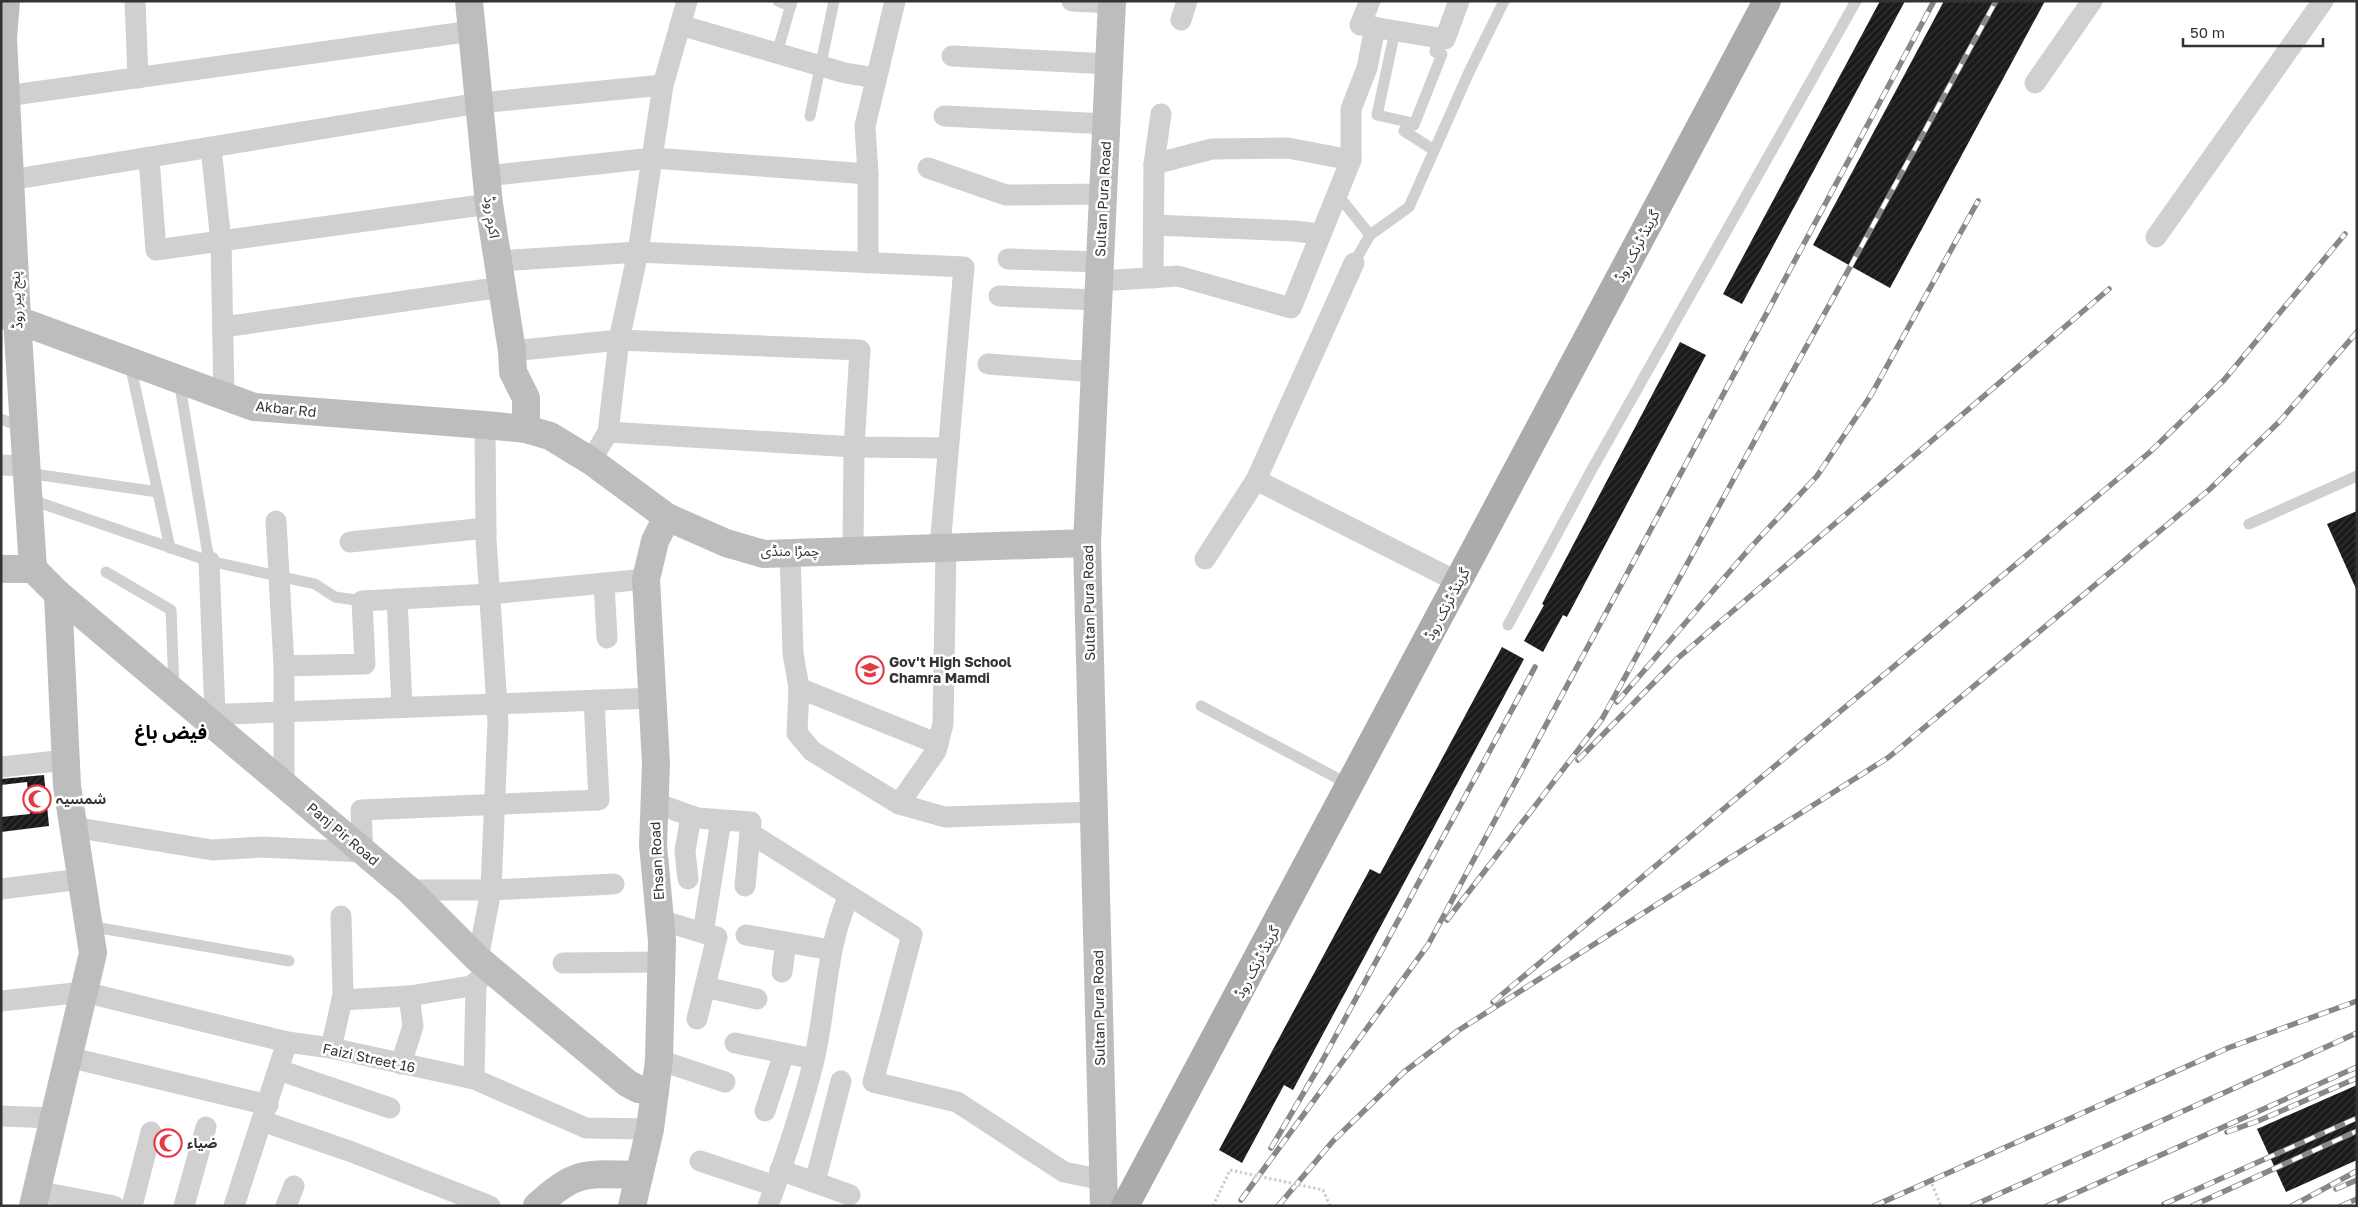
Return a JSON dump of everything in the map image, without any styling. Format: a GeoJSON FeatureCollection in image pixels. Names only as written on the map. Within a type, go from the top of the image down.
{"type":"FeatureCollection","features":[{"type":"Feature","properties":{"kind":"main road","name":"اکرم روڈ"},"geometry":{"type":"LineString","coordinates":[[469,1],[489,204],[512,351],[513,372],[526,398],[526,429]]}},
{"type":"Feature","properties":{"kind":"main road","name":"گرینڈ ٹرنک روڈ"},"geometry":{"type":"LineString","coordinates":[[1126,1206],[1766,1]]}},
{"type":"Feature","properties":{"kind":"main road","name":"Sultan Pura Road"},"geometry":{"type":"LineString","coordinates":[[1103,1193],[1087,543],[1112,2]]}},
{"type":"Feature","properties":{"kind":"main road","name":"پنج پیر روڈ"},"geometry":{"type":"LineString","coordinates":[[3,21],[10,180],[9,316],[13,424],[33,569]]}},
{"type":"Feature","properties":{"kind":"main road","name":"Akbar Rd"},"geometry":{"type":"LineString","coordinates":[[9,316],[254,407],[526,429]]}},
{"type":"Feature","properties":{"kind":"main road","name":"چمڑا منڈی"},"geometry":{"type":"LineString","coordinates":[[526,429],[550,436],[591,461],[667,517],[700,532],[764,554],[1087,543]]}},
{"type":"Feature","properties":{"kind":"main road","name":"Ehsan Road"},"geometry":{"type":"LineString","coordinates":[[632,1206],[650,1129],[659,1060],[662,942],[653,845],[656,764],[654,698],[646,579],[655,541],[667,517]]}},
{"type":"Feature","properties":{"kind":"main road"},"geometry":{"type":"LineString","coordinates":[[1,569],[33,569]]}},
{"type":"Feature","properties":{"kind":"main road","name":"Panj Pir Road"},"geometry":{"type":"LineString","coordinates":[[33,569],[58,594],[175,693],[208,715],[284,784],[409,890],[481,971],[626,1083],[638,1089],[655,1091]]}},
{"type":"Feature","properties":{"kind":"main road"},"geometry":{"type":"LineString","coordinates":[[34,1198],[93,953],[67,786],[58,594]]}},
{"type":"Feature","properties":{"kind":"main road"},"geometry":{"type":"LineString","coordinates":[[537,1206],[562,1185],[577,1176],[592,1174],[639,1175]]}},
{"type":"Feature","properties":{"kind":"street"},"geometry":{"type":"LineString","coordinates":[[135,1],[138,78]]}},
{"type":"Feature","properties":{"kind":"street"},"geometry":{"type":"LineString","coordinates":[[591,461],[608,432],[619,340],[638,252],[663,85],[687,1]]}},
{"type":"Feature","properties":{"kind":"street"},"geometry":{"type":"LineString","coordinates":[[868,262],[868,174],[865,126],[895,1]]}},
{"type":"Feature","properties":{"kind":"street"},"geometry":{"type":"LineString","coordinates":[[1072,1],[1112,2]]}},
{"type":"Feature","properties":{"kind":"street"},"geometry":{"type":"LineString","coordinates":[[1370,1],[1360,25],[1438,38],[1445,38],[1458,1]]}},
{"type":"Feature","properties":{"kind":"street"},"geometry":{"type":"LineString","coordinates":[[2035,83],[2092,1]]}},
{"type":"Feature","properties":{"kind":"street"},"geometry":{"type":"LineString","coordinates":[[2156,237],[2323,1]]}},
{"type":"Feature","properties":{"kind":"street"},"geometry":{"type":"LineString","coordinates":[[680,25],[820,65],[876,78]]}},
{"type":"Feature","properties":{"kind":"street"},"geometry":{"type":"LineString","coordinates":[[999,296],[1099,281],[1178,276],[1291,308],[1350,160],[1351,109],[1385,29]]}},
{"type":"Feature","properties":{"kind":"street"},"geometry":{"type":"LineString","coordinates":[[6,96],[472,31]]}},
{"type":"Feature","properties":{"kind":"street"},"geometry":{"type":"LineString","coordinates":[[952,56],[1109,64]]}},
{"type":"Feature","properties":{"kind":"street"},"geometry":{"type":"LineString","coordinates":[[10,180],[479,103],[663,85]]}},
{"type":"Feature","properties":{"kind":"street"},"geometry":{"type":"LineString","coordinates":[[1153,278],[1155,225],[1154,164],[1161,114]]}},
{"type":"Feature","properties":{"kind":"street"},"geometry":{"type":"LineString","coordinates":[[944,116],[1106,124]]}},
{"type":"Feature","properties":{"kind":"street"},"geometry":{"type":"LineString","coordinates":[[211,148],[221,242],[224,396]]}},
{"type":"Feature","properties":{"kind":"street"},"geometry":{"type":"LineString","coordinates":[[1154,164],[1212,149],[1288,148],[1350,160]]}},
{"type":"Feature","properties":{"kind":"street"},"geometry":{"type":"LineString","coordinates":[[149,158],[156,250],[489,204]]}},
{"type":"Feature","properties":{"kind":"street"},"geometry":{"type":"LineString","coordinates":[[486,176],[653,158],[868,174]]}},
{"type":"Feature","properties":{"kind":"street"},"geometry":{"type":"LineString","coordinates":[[928,168],[1006,195],[1104,194]]}},
{"type":"Feature","properties":{"kind":"street"},"geometry":{"type":"LineString","coordinates":[[1155,225],[1294,230],[1320,234]]}},
{"type":"Feature","properties":{"kind":"street"},"geometry":{"type":"LineString","coordinates":[[223,327],[500,274],[638,252],[964,267],[948,448],[943,548],[944,724],[936,751],[899,804]]}},
{"type":"Feature","properties":{"kind":"street"},"geometry":{"type":"LineString","coordinates":[[1008,259],[1099,281]]}},
{"type":"Feature","properties":{"kind":"street"},"geometry":{"type":"LineString","coordinates":[[1205,559],[1256,480],[1354,263]]}},
{"type":"Feature","properties":{"kind":"street"},"geometry":{"type":"LineString","coordinates":[[512,351],[619,340],[860,350],[854,447],[853,550]]}},
{"type":"Feature","properties":{"kind":"street"},"geometry":{"type":"LineString","coordinates":[[988,364],[1095,372]]}},
{"type":"Feature","properties":{"kind":"street"},"geometry":{"type":"LineString","coordinates":[[474,1079],[481,971],[491,890],[497,704],[486,528],[485,425]]}},
{"type":"Feature","properties":{"kind":"street"},"geometry":{"type":"LineString","coordinates":[[608,432],[854,447],[948,448]]}},
{"type":"Feature","properties":{"kind":"street"},"geometry":{"type":"LineString","coordinates":[[1256,480],[1458,582]]}},
{"type":"Feature","properties":{"kind":"street"},"geometry":{"type":"LineString","coordinates":[[276,521],[284,666],[284,784]]}},
{"type":"Feature","properties":{"kind":"street"},"geometry":{"type":"LineString","coordinates":[[350,542],[486,528]]}},
{"type":"Feature","properties":{"kind":"street"},"geometry":{"type":"LineString","coordinates":[[790,552],[793,652],[799,688],[797,733],[812,752],[899,804],[945,817],[1094,812]]}},
{"type":"Feature","properties":{"kind":"street"},"geometry":{"type":"LineString","coordinates":[[209,561],[208,715],[654,698]]}},
{"type":"Feature","properties":{"kind":"street"},"geometry":{"type":"LineString","coordinates":[[284,666],[365,664],[362,601],[490,594],[646,579]]}},
{"type":"Feature","properties":{"kind":"street"},"geometry":{"type":"LineString","coordinates":[[604,583],[607,638]]}},
{"type":"Feature","properties":{"kind":"street"},"geometry":{"type":"LineString","coordinates":[[397,599],[402,707]]}},
{"type":"Feature","properties":{"kind":"street"},"geometry":{"type":"LineString","coordinates":[[799,688],[938,744]]}},
{"type":"Feature","properties":{"kind":"street"},"geometry":{"type":"LineString","coordinates":[[73,827],[212,850],[262,847],[363,852],[361,810],[599,800],[594,700]]}},
{"type":"Feature","properties":{"kind":"street"},"geometry":{"type":"LineString","coordinates":[[1,767],[66,760]]}},
{"type":"Feature","properties":{"kind":"street"},"geometry":{"type":"LineString","coordinates":[[655,803],[691,816],[751,822],[745,886]]}},
{"type":"Feature","properties":{"kind":"street"},"geometry":{"type":"LineString","coordinates":[[688,879],[685,851],[691,816]]}},
{"type":"Feature","properties":{"kind":"street"},"geometry":{"type":"LineString","coordinates":[[703,933],[721,820]]}},
{"type":"Feature","properties":{"kind":"street"},"geometry":{"type":"LineString","coordinates":[[750,833],[912,935],[873,1082],[957,1102],[1064,1172],[1103,1193]]}},
{"type":"Feature","properties":{"kind":"street"},"geometry":{"type":"LineString","coordinates":[[1,889],[81,878]]}},
{"type":"Feature","properties":{"kind":"street"},"geometry":{"type":"LineString","coordinates":[[409,890],[491,890],[614,884]]}},
{"type":"Feature","properties":{"kind":"street"},"geometry":{"type":"LineString","coordinates":[[774,1187],[814,1059],[831,950],[840,916],[849,896]]}},
{"type":"Feature","properties":{"kind":"street"},"geometry":{"type":"LineString","coordinates":[[331,1048],[342,1000],[341,916]]}},
{"type":"Feature","properties":{"kind":"street"},"geometry":{"type":"LineString","coordinates":[[660,920],[717,937],[698,1019]]}},
{"type":"Feature","properties":{"kind":"street"},"geometry":{"type":"LineString","coordinates":[[746,935],[831,950]]}},
{"type":"Feature","properties":{"kind":"street"},"geometry":{"type":"LineString","coordinates":[[782,972],[786,942]]}},
{"type":"Feature","properties":{"kind":"street"},"geometry":{"type":"LineString","coordinates":[[563,964],[661,962]]}},
{"type":"Feature","properties":{"kind":"street"},"geometry":{"type":"LineString","coordinates":[[342,1000],[409,996],[471,986],[481,971]]}},
{"type":"Feature","properties":{"kind":"street"},"geometry":{"type":"LineString","coordinates":[[705,987],[757,999]]}},
{"type":"Feature","properties":{"kind":"street"},"geometry":{"type":"LineString","coordinates":[[1,1001],[84,992]]}},
{"type":"Feature","properties":{"kind":"street","name":"Faizi Street 16"},"geometry":{"type":"LineString","coordinates":[[84,992],[287,1042],[331,1048],[474,1079],[586,1128],[650,1129]]}},
{"type":"Feature","properties":{"kind":"street"},"geometry":{"type":"LineString","coordinates":[[401,1064],[413,1026],[409,996]]}},
{"type":"Feature","properties":{"kind":"street"},"geometry":{"type":"LineString","coordinates":[[234,1206],[287,1042]]}},
{"type":"Feature","properties":{"kind":"street"},"geometry":{"type":"LineString","coordinates":[[735,1043],[814,1059]]}},
{"type":"Feature","properties":{"kind":"street"},"geometry":{"type":"LineString","coordinates":[[765,1111],[784,1053]]}},
{"type":"Feature","properties":{"kind":"street"},"geometry":{"type":"LineString","coordinates":[[68,1057],[265,1113],[352,1152],[490,1206]]}},
{"type":"Feature","properties":{"kind":"street"},"geometry":{"type":"LineString","coordinates":[[659,1060],[724,1082]]}},
{"type":"Feature","properties":{"kind":"street"},"geometry":{"type":"LineString","coordinates":[[279,1070],[390,1108]]}},
{"type":"Feature","properties":{"kind":"street"},"geometry":{"type":"LineString","coordinates":[[816,1182],[841,1081]]}},
{"type":"Feature","properties":{"kind":"street"},"geometry":{"type":"LineString","coordinates":[[1,1116],[53,1118]]}},
{"type":"Feature","properties":{"kind":"street"},"geometry":{"type":"LineString","coordinates":[[184,1206],[206,1127]]}},
{"type":"Feature","properties":{"kind":"street"},"geometry":{"type":"LineString","coordinates":[[132,1206],[152,1132]]}},
{"type":"Feature","properties":{"kind":"street"},"geometry":{"type":"LineString","coordinates":[[700,1161],[774,1187],[816,1182],[850,1194]]}},
{"type":"Feature","properties":{"kind":"street"},"geometry":{"type":"LineString","coordinates":[[34,1198],[114,1206]]}},
{"type":"Feature","properties":{"kind":"lane"},"geometry":{"type":"LineString","coordinates":[[777,53],[792,4],[778,1]]}},
{"type":"Feature","properties":{"kind":"lane"},"geometry":{"type":"LineString","coordinates":[[810,116],[834,1]]}},
{"type":"Feature","properties":{"kind":"lane"},"geometry":{"type":"LineString","coordinates":[[1354,263],[1370,235],[1408,207],[1504,1]]}},
{"type":"Feature","properties":{"kind":"lane"},"geometry":{"type":"LineString","coordinates":[[1508,625],[1592,470],[1856,1]]}},
{"type":"Feature","properties":{"kind":"lane"},"geometry":{"type":"LineString","coordinates":[[1385,29],[1377,115],[1414,125],[1442,54],[1434,52],[1438,38]]}},
{"type":"Feature","properties":{"kind":"lane"},"geometry":{"type":"LineString","coordinates":[[1408,122],[1404,131],[1434,150]]}},
{"type":"Feature","properties":{"kind":"lane"},"geometry":{"type":"LineString","coordinates":[[1337,194],[1370,235]]}},
{"type":"Feature","properties":{"kind":"lane"},"geometry":{"type":"LineString","coordinates":[[130,361],[170,548]]}},
{"type":"Feature","properties":{"kind":"lane"},"geometry":{"type":"LineString","coordinates":[[179,379],[209,561]]}},
{"type":"Feature","properties":{"kind":"lane"},"geometry":{"type":"LineString","coordinates":[[21,476],[158,492]]}},
{"type":"Feature","properties":{"kind":"lane"},"geometry":{"type":"LineString","coordinates":[[21,476],[170,548],[209,561],[314,584],[335,597],[362,601]]}},
{"type":"Feature","properties":{"kind":"lane"},"geometry":{"type":"LineString","coordinates":[[2249,524],[2357,476]]}},
{"type":"Feature","properties":{"kind":"lane"},"geometry":{"type":"LineString","coordinates":[[106,572],[171,610],[175,693]]}},
{"type":"Feature","properties":{"kind":"lane"},"geometry":{"type":"LineString","coordinates":[[1201,706],[1350,785]]}},
{"type":"Feature","properties":{"kind":"lane"},"geometry":{"type":"LineString","coordinates":[[89,926],[289,962]]}},
{"type":"Feature","properties":{"kind":"path"},"geometry":{"type":"LineString","coordinates":[[1213,1206],[1230,1170],[1323,1190],[1330,1206]]}},
{"type":"Feature","properties":{"kind":"path"},"geometry":{"type":"LineString","coordinates":[[1932,1184],[1941,1206]]}},
{"type":"Feature","properties":{"kind":"building"},"geometry":{"type":"Polygon","coordinates":[[[1880,1],[1905,1],[1742,304],[1723,294],[1880,1]]]}},
{"type":"Feature","properties":{"kind":"building"},"geometry":{"type":"Polygon","coordinates":[[[1944,1],[2045,1],[1890,288],[1813,245],[1944,1]]]}},
{"type":"Feature","properties":{"kind":"building"},"geometry":{"type":"Polygon","coordinates":[[[1680,342],[1706,355],[1567,617],[1563,615],[1543,652],[1524,641],[1680,342]]]}},
{"type":"Feature","properties":{"kind":"building"},"geometry":{"type":"Polygon","coordinates":[[[2357,511],[2357,591],[2327,524],[2357,511]]]}},
{"type":"Feature","properties":{"kind":"building"},"geometry":{"type":"Polygon","coordinates":[[[1502,647],[1524,659],[1293,1090],[1284,1085],[1242,1163],[1219,1150],[1370,869],[1380,874],[1502,647]]]}},
{"type":"Feature","properties":{"kind":"building","name":"شمسیہ"},"geometry":{"type":"Polygon","coordinates":[[[44,775],[49,826],[1,832],[1,817],[30,814],[27,782],[1,785],[1,779],[44,775]]]}},
{"type":"Feature","properties":{"kind":"building"},"geometry":{"type":"Polygon","coordinates":[[[2357,1085],[2357,1160],[2286,1192],[2257,1129],[2357,1085]]]}},
{"type":"Feature","properties":{"kind":"railway"},"geometry":{"type":"LineString","coordinates":[[1241,1200],[1428,945],[1934,1]]}},
{"type":"Feature","properties":{"kind":"railway"},"geometry":{"type":"LineString","coordinates":[[1447,920],[1602,719],[1996,1]]}},
{"type":"Feature","properties":{"kind":"railway"},"geometry":{"type":"LineString","coordinates":[[1617,702],[1750,548],[1817,476],[1871,395],[1978,201]]}},
{"type":"Feature","properties":{"kind":"railway"},"geometry":{"type":"LineString","coordinates":[[1493,1002],[2150,452],[2224,380],[2345,234]]}},
{"type":"Feature","properties":{"kind":"railway"},"geometry":{"type":"LineString","coordinates":[[1578,760],[1678,658],[2109,289]]}},
{"type":"Feature","properties":{"kind":"railway"},"geometry":{"type":"LineString","coordinates":[[1278,1206],[1333,1141],[1404,1072],[1459,1030],[1889,757],[2210,489],[2279,422],[2357,332]]}},
{"type":"Feature","properties":{"kind":"railway"},"geometry":{"type":"LineString","coordinates":[[1271,1148],[1320,1065],[1535,667]]}},
{"type":"Feature","properties":{"kind":"railway"},"geometry":{"type":"LineString","coordinates":[[1874,1206],[2228,1048],[2357,1001]]}},
{"type":"Feature","properties":{"kind":"railway"},"geometry":{"type":"LineString","coordinates":[[1972,1206],[2357,1033]]}},
{"type":"Feature","properties":{"kind":"railway"},"geometry":{"type":"LineString","coordinates":[[2047,1206],[2357,1067]]}},
{"type":"Feature","properties":{"kind":"railway"},"geometry":{"type":"LineString","coordinates":[[2227,1132],[2258,1121],[2357,1078]]}},
{"type":"Feature","properties":{"kind":"railway"},"geometry":{"type":"LineString","coordinates":[[2164,1204],[2357,1118]]}},
{"type":"Feature","properties":{"kind":"railway"},"geometry":{"type":"LineString","coordinates":[[2192,1206],[2357,1131]]}},
{"type":"Feature","properties":{"kind":"railway"},"geometry":{"type":"LineString","coordinates":[[2292,1206],[2357,1171]]}},
{"type":"Feature","properties":{"kind":"railway"},"geometry":{"type":"LineString","coordinates":[[2336,1189],[2357,1180]]}},
{"type":"Feature","properties":{"kind":"railway"},"geometry":{"type":"LineString","coordinates":[[2341,1206],[2357,1199]]}},
{"type":"Feature","properties":{"kind":"place","name":"Gov't High School Chamra Mamdi"},"geometry":{"type":"Point","coordinates":[870,670]}},
{"type":"Feature","properties":{"kind":"place","name":"شمسیہ"},"geometry":{"type":"Point","coordinates":[37,799]}},
{"type":"Feature","properties":{"kind":"place","name":"ضیاء"},"geometry":{"type":"Point","coordinates":[168,1143]}},
{"type":"Feature","properties":{"kind":"district","name":"فیض باغ"},"geometry":{"type":"Point","coordinates":[171,732]}}]}
